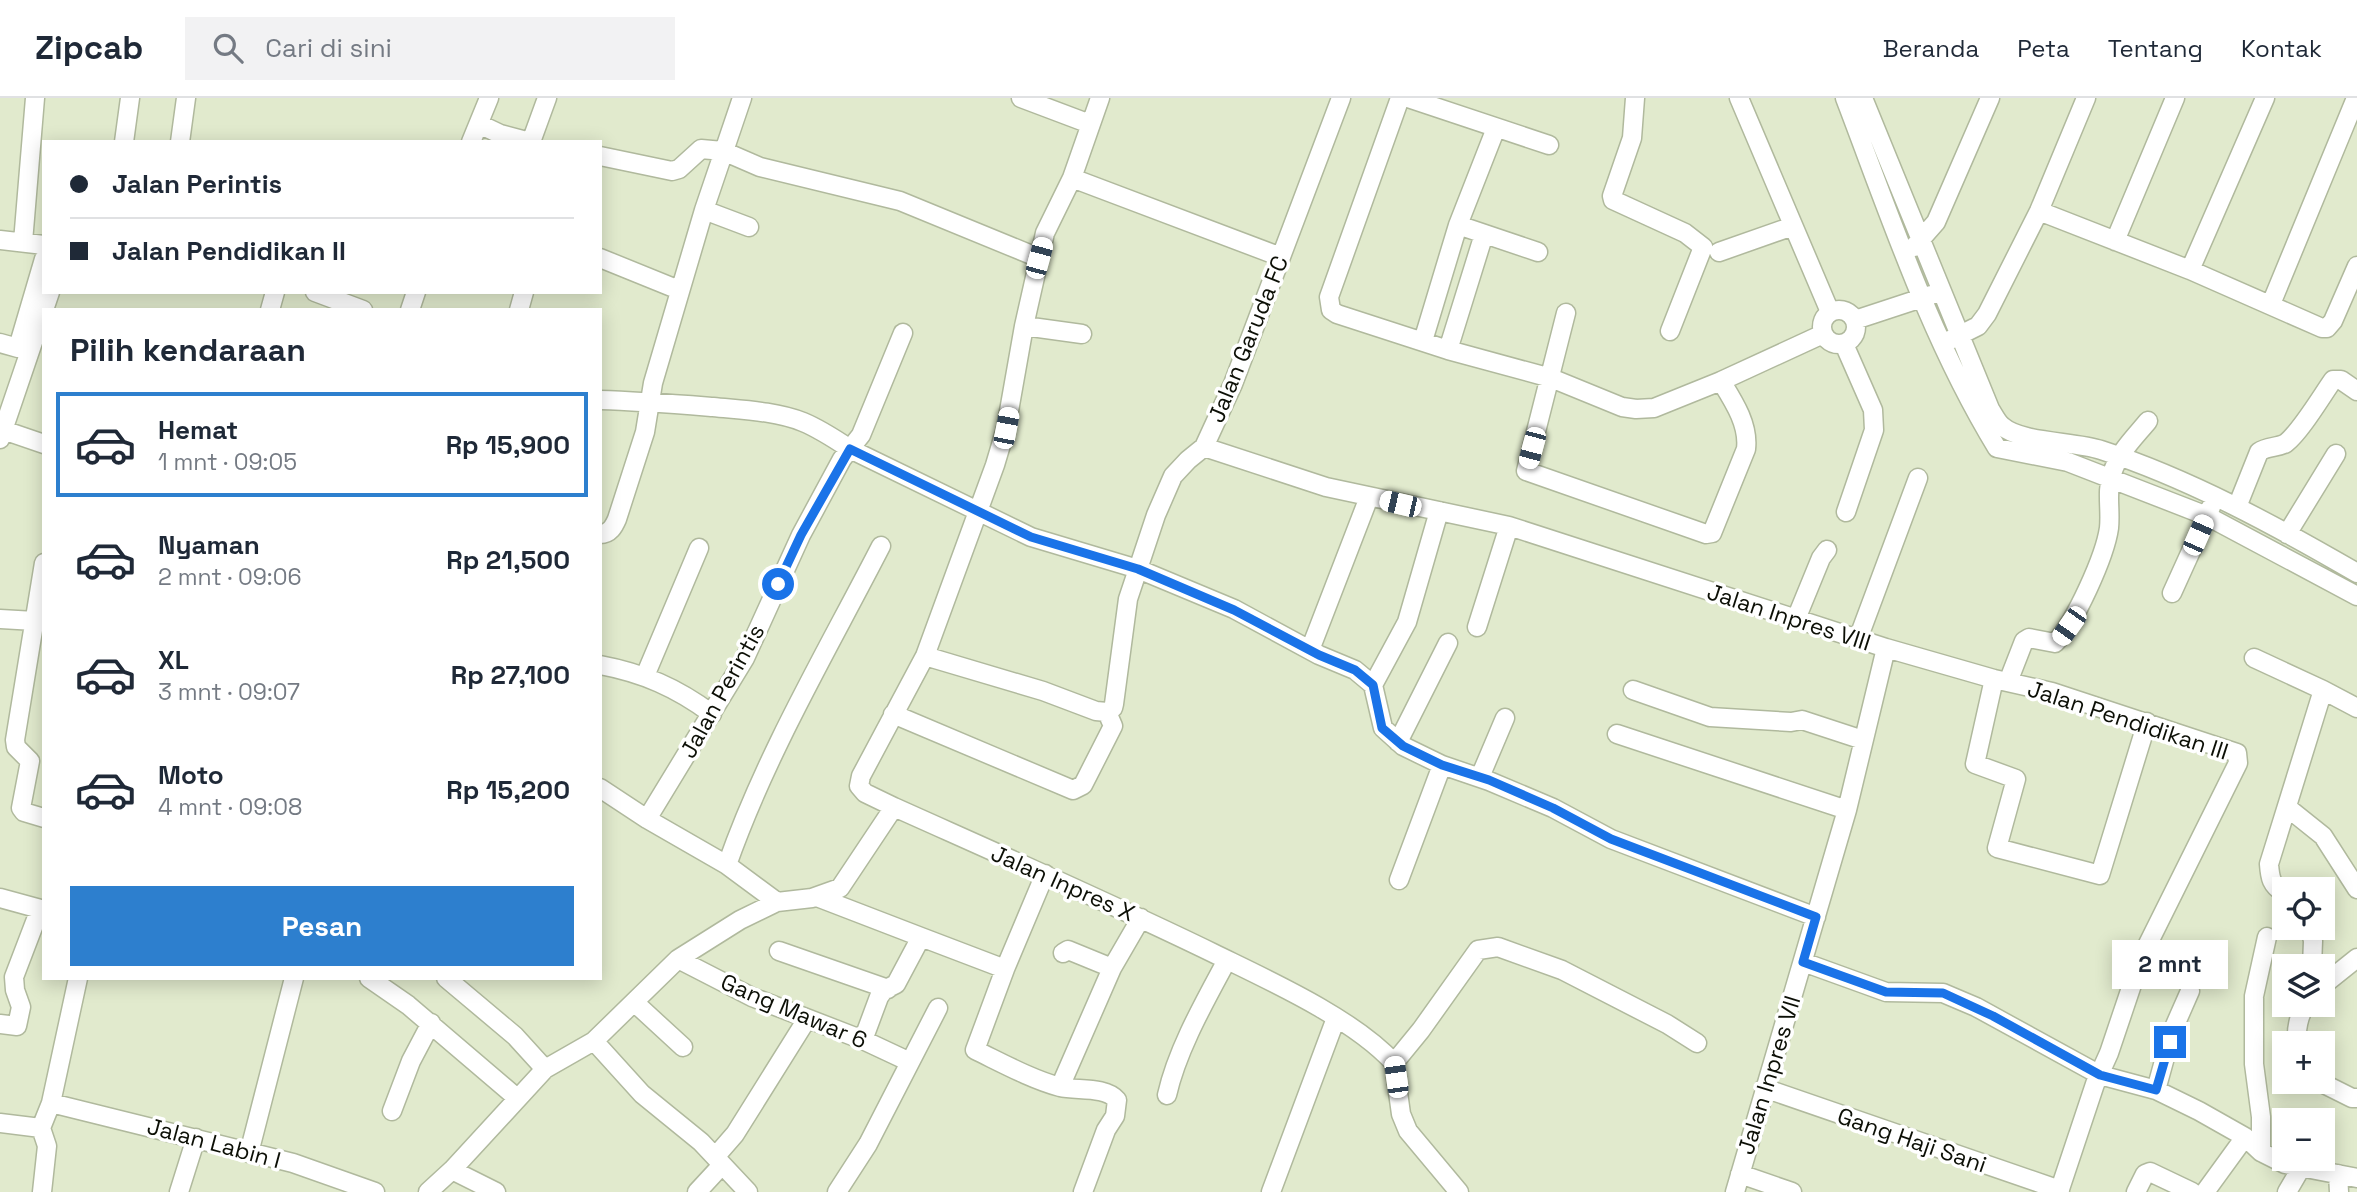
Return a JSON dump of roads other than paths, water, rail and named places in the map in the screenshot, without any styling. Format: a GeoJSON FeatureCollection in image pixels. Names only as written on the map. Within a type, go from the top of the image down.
{"type":"FeatureCollection","features":[{"type":"Feature","properties":{"kind":"street"},"geometry":{"type":"LineString","coordinates":[[23,243],[36,166],[35,98]]}},
{"type":"Feature","properties":{"kind":"street"},"geometry":{"type":"LineString","coordinates":[[124,140],[130,98]]}},
{"type":"Feature","properties":{"kind":"street"},"geometry":{"type":"LineString","coordinates":[[180,140],[186,98]]}},
{"type":"Feature","properties":{"kind":"street"},"geometry":{"type":"LineString","coordinates":[[472,140],[489,98]]}},
{"type":"Feature","properties":{"kind":"street"},"geometry":{"type":"LineString","coordinates":[[532,140],[547,98]]}},
{"type":"Feature","properties":{"kind":"street"},"geometry":{"type":"LineString","coordinates":[[602,534],[614,527],[645,432],[648,401],[680,290],[742,98]]}},
{"type":"Feature","properties":{"kind":"street"},"geometry":{"type":"LineString","coordinates":[[1021,98],[1090,124]]}},
{"type":"Feature","properties":{"kind":"street","name":"Jalan Inpres X"},"geometry":{"type":"LineString","coordinates":[[1100,98],[1072,178],[1045,233],[1024,326],[1006,428],[978,511],[925,656],[861,776],[859,786],[865,793],[894,807],[1141,918],[1227,960],[1336,1018],[1394,1063]]}},
{"type":"Feature","properties":{"kind":"street","name":"Jalan Garuda FC"},"geometry":{"type":"LineString","coordinates":[[893,714],[1073,790],[1083,785],[1113,726],[1107,712],[1114,704],[1128,599],[1156,515],[1173,476],[1204,447],[1233,384],[1341,98]]}},
{"type":"Feature","properties":{"kind":"street"},"geometry":{"type":"LineString","coordinates":[[1400,98],[1329,297],[1331,310],[1337,314],[1448,350],[1551,378],[1622,407],[1636,410],[1654,408],[1721,382],[1823,334]]}},
{"type":"Feature","properties":{"kind":"street"},"geometry":{"type":"LineString","coordinates":[[1408,98],[1549,145]]}},
{"type":"Feature","properties":{"kind":"street"},"geometry":{"type":"LineString","coordinates":[[1635,98],[1632,138],[1612,196],[1613,200],[1685,233],[1703,247],[1670,331]]}},
{"type":"Feature","properties":{"kind":"street"},"geometry":{"type":"LineString","coordinates":[[1739,98],[1830,312]]}},
{"type":"Feature","properties":{"kind":"street"},"geometry":{"type":"LineString","coordinates":[[1845,98],[1923,298],[1978,417],[1997,448],[2068,462],[2207,516],[2357,596]]}},
{"type":"Feature","properties":{"kind":"street"},"geometry":{"type":"LineString","coordinates":[[1863,98],[1990,409],[2001,425],[2015,435],[2099,449],[2237,507],[2357,573]]}},
{"type":"Feature","properties":{"kind":"street"},"geometry":{"type":"LineString","coordinates":[[1859,135],[1878,98]]}},
{"type":"Feature","properties":{"kind":"street"},"geometry":{"type":"LineString","coordinates":[[1905,255],[1936,222],[1990,98]]}},
{"type":"Feature","properties":{"kind":"street"},"geometry":{"type":"LineString","coordinates":[[1943,343],[1978,326],[1987,314],[2039,211],[2086,98]]}},
{"type":"Feature","properties":{"kind":"street"},"geometry":{"type":"LineString","coordinates":[[2115,242],[2175,98]]}},
{"type":"Feature","properties":{"kind":"street"},"geometry":{"type":"LineString","coordinates":[[2190,270],[2265,98]]}},
{"type":"Feature","properties":{"kind":"street"},"geometry":{"type":"LineString","coordinates":[[2271,304],[2356,98]]}},
{"type":"Feature","properties":{"kind":"street"},"geometry":{"type":"LineString","coordinates":[[479,124],[500,134],[523,140]]}},
{"type":"Feature","properties":{"kind":"street"},"geometry":{"type":"LineString","coordinates":[[1423,341],[1458,225],[1496,128]]}},
{"type":"Feature","properties":{"kind":"street"},"geometry":{"type":"LineString","coordinates":[[602,156],[672,171],[680,169],[701,149],[723,151],[760,167],[900,201],[1039,258]]}},
{"type":"Feature","properties":{"kind":"street"},"geometry":{"type":"LineString","coordinates":[[1072,178],[1281,257]]}},
{"type":"Feature","properties":{"kind":"street"},"geometry":{"type":"LineString","coordinates":[[704,210],[748,228]]}},
{"type":"Feature","properties":{"kind":"street"},"geometry":{"type":"LineString","coordinates":[[2039,211],[2190,270],[2322,328],[2327,328],[2333,321],[2357,266]]}},
{"type":"Feature","properties":{"kind":"street"},"geometry":{"type":"LineString","coordinates":[[1458,225],[1538,251]]}},
{"type":"Feature","properties":{"kind":"street"},"geometry":{"type":"LineString","coordinates":[[1719,252],[1793,226]]}},
{"type":"Feature","properties":{"kind":"street"},"geometry":{"type":"LineString","coordinates":[[1448,350],[1485,234]]}},
{"type":"Feature","properties":{"kind":"street"},"geometry":{"type":"LineString","coordinates":[[0,240],[42,245]]}},
{"type":"Feature","properties":{"kind":"street"},"geometry":{"type":"LineString","coordinates":[[602,259],[680,290]]}},
{"type":"Feature","properties":{"kind":"street"},"geometry":{"type":"LineString","coordinates":[[0,400],[31,347],[42,273]]}},
{"type":"Feature","properties":{"kind":"street"},"geometry":{"type":"LineString","coordinates":[[1855,320],[1941,292]]}},
{"type":"Feature","properties":{"kind":"street"},"geometry":{"type":"LineString","coordinates":[[320,294],[358,308]]}},
{"type":"Feature","properties":{"kind":"street"},"geometry":{"type":"LineString","coordinates":[[1839,309],[1849,312],[1855,320],[1856,330],[1852,339],[1844,344],[1828,341],[1823,334],[1821,326],[1830,312],[1839,309]]}},
{"type":"Feature","properties":{"kind":"street"},"geometry":{"type":"LineString","coordinates":[[1566,313],[1526,471],[1706,534],[1712,533],[1747,441],[1734,402],[1721,382]]}},
{"type":"Feature","properties":{"kind":"street"},"geometry":{"type":"LineString","coordinates":[[42,315],[2,435],[42,444]]}},
{"type":"Feature","properties":{"kind":"street"},"geometry":{"type":"LineString","coordinates":[[1024,326],[1082,334]]}},
{"type":"Feature","properties":{"kind":"street","name":"Jalan Perintis"},"geometry":{"type":"LineString","coordinates":[[647,819],[745,658],[801,535],[850,449],[861,435],[903,333]]}},
{"type":"Feature","properties":{"kind":"street"},"geometry":{"type":"LineString","coordinates":[[0,343],[31,347]]}},
{"type":"Feature","properties":{"kind":"street"},"geometry":{"type":"LineString","coordinates":[[1844,344],[1873,410],[1874,419],[1874,430],[1846,512]]}},
{"type":"Feature","properties":{"kind":"street"},"geometry":{"type":"LineString","coordinates":[[2237,507],[2259,452],[2285,444],[2323,397],[2333,380],[2341,380],[2357,391]]}},
{"type":"Feature","properties":{"kind":"street"},"geometry":{"type":"LineString","coordinates":[[602,400],[648,401],[762,412],[801,422],[832,436],[850,449],[1031,537],[1138,569],[1234,610],[1355,670],[1373,685],[1382,728],[1398,742],[1442,765],[1480,777],[1553,808],[1611,839],[1816,917]]}},
{"type":"Feature","properties":{"kind":"street"},"geometry":{"type":"LineString","coordinates":[[2147,722],[2100,875],[1997,848],[2016,779],[1975,764],[2001,681],[2024,640],[2029,638],[2055,643],[2069,626],[2088,589],[2109,528],[2110,477],[2118,457],[2148,421]]}},
{"type":"Feature","properties":{"kind":"street","name":"Jalan Inpres VIII"},"geometry":{"type":"LineString","coordinates":[[1204,447],[1326,487],[1509,526],[1886,648],[1847,810],[1816,917]]}},
{"type":"Feature","properties":{"kind":"street"},"geometry":{"type":"LineString","coordinates":[[2287,534],[2336,454]]}},
{"type":"Feature","properties":{"kind":"street"},"geometry":{"type":"LineString","coordinates":[[1858,639],[1918,478]]}},
{"type":"Feature","properties":{"kind":"street"},"geometry":{"type":"LineString","coordinates":[[1310,650],[1370,497]]}},
{"type":"Feature","properties":{"kind":"street"},"geometry":{"type":"LineString","coordinates":[[2172,593],[2216,498]]}},
{"type":"Feature","properties":{"kind":"street"},"geometry":{"type":"LineString","coordinates":[[1373,685],[1406,622],[1439,511]]}},
{"type":"Feature","properties":{"kind":"street"},"geometry":{"type":"LineString","coordinates":[[1477,627],[1509,526]]}},
{"type":"Feature","properties":{"kind":"street"},"geometry":{"type":"LineString","coordinates":[[727,866],[775,750],[881,546]]}},
{"type":"Feature","properties":{"kind":"street"},"geometry":{"type":"LineString","coordinates":[[645,676],[699,548]]}},
{"type":"Feature","properties":{"kind":"street"},"geometry":{"type":"LineString","coordinates":[[1796,619],[1821,558],[1827,550]]}},
{"type":"Feature","properties":{"kind":"street"},"geometry":{"type":"LineString","coordinates":[[42,583],[37,633],[15,740],[16,747],[30,761],[20,805],[24,812],[42,817]]}},
{"type":"Feature","properties":{"kind":"street"},"geometry":{"type":"LineString","coordinates":[[0,619],[37,633]]}},
{"type":"Feature","properties":{"kind":"street"},"geometry":{"type":"LineString","coordinates":[[1398,742],[1448,643]]}},
{"type":"Feature","properties":{"kind":"street","name":"Jalan Pendidikan III"},"geometry":{"type":"LineString","coordinates":[[1886,648],[2001,681],[2052,692],[2237,753],[2238,763],[2141,958],[2060,1191]]}},
{"type":"Feature","properties":{"kind":"street"},"geometry":{"type":"LineString","coordinates":[[925,656],[1043,691],[1096,711],[1107,712]]}},
{"type":"Feature","properties":{"kind":"street"},"geometry":{"type":"LineString","coordinates":[[2254,658],[2357,708]]}},
{"type":"Feature","properties":{"kind":"street"},"geometry":{"type":"LineString","coordinates":[[602,665],[645,676],[686,694],[712,714]]}},
{"type":"Feature","properties":{"kind":"street"},"geometry":{"type":"LineString","coordinates":[[1633,690],[1710,717],[1791,722],[1802,720],[1863,740]]}},
{"type":"Feature","properties":{"kind":"street"},"geometry":{"type":"LineString","coordinates":[[2272,882],[2269,864],[2323,690]]}},
{"type":"Feature","properties":{"kind":"street"},"geometry":{"type":"LineString","coordinates":[[1480,777],[1504,718]]}},
{"type":"Feature","properties":{"kind":"street"},"geometry":{"type":"LineString","coordinates":[[1617,734],[1847,810]]}},
{"type":"Feature","properties":{"kind":"street"},"geometry":{"type":"LineString","coordinates":[[1399,880],[1442,765]]}},
{"type":"Feature","properties":{"kind":"street"},"geometry":{"type":"LineString","coordinates":[[602,789],[727,866],[777,902]]}},
{"type":"Feature","properties":{"kind":"street"},"geometry":{"type":"LineString","coordinates":[[428,1192],[452,1170],[545,1069],[594,1041],[678,959],[740,919],[777,902],[817,897],[840,888],[894,807]]}},
{"type":"Feature","properties":{"kind":"street"},"geometry":{"type":"LineString","coordinates":[[2288,807],[2323,836],[2357,889]]}},
{"type":"Feature","properties":{"kind":"street"},"geometry":{"type":"LineString","coordinates":[[1045,874],[975,1050],[1060,1087],[1114,1096],[1117,1100],[1115,1116],[1106,1130],[1083,1192]]}},
{"type":"Feature","properties":{"kind":"street"},"geometry":{"type":"LineString","coordinates":[[817,897],[1005,970]]}},
{"type":"Feature","properties":{"kind":"street"},"geometry":{"type":"LineString","coordinates":[[0,898],[42,909],[14,977],[21,1007],[17,1026],[0,1024]]}},
{"type":"Feature","properties":{"kind":"street","name":"Jalan Inpres VII"},"geometry":{"type":"LineString","coordinates":[[1735,1192],[1816,917]]}},
{"type":"Feature","properties":{"kind":"street"},"geometry":{"type":"LineString","coordinates":[[1060,1087],[1112,968],[1141,918]]}},
{"type":"Feature","properties":{"kind":"street"},"geometry":{"type":"LineString","coordinates":[[863,1040],[879,997],[896,984],[921,937]]}},
{"type":"Feature","properties":{"kind":"street"},"geometry":{"type":"LineString","coordinates":[[2261,1152],[2261,1117],[2254,1064],[2254,1007],[2267,937]]}},
{"type":"Feature","properties":{"kind":"street"},"geometry":{"type":"LineString","coordinates":[[1459,1192],[1408,1131],[1401,1114],[1394,1063],[1478,950],[1498,947],[1562,970],[1667,1024],[1697,1043]]}},
{"type":"Feature","properties":{"kind":"street"},"geometry":{"type":"LineString","coordinates":[[1063,953],[1069,950],[1112,968]]}},
{"type":"Feature","properties":{"kind":"street"},"geometry":{"type":"LineString","coordinates":[[779,951],[888,989]]}},
{"type":"Feature","properties":{"kind":"street"},"geometry":{"type":"LineString","coordinates":[[2335,976],[2357,958]]}},
{"type":"Feature","properties":{"kind":"street","name":"Gang Mawar 6"},"geometry":{"type":"LineString","coordinates":[[678,959],[752,997],[863,1040],[910,1062]]}},
{"type":"Feature","properties":{"kind":"street"},"geometry":{"type":"LineString","coordinates":[[1167,1095],[1170,1080],[1191,1031],[1227,960]]}},
{"type":"Feature","properties":{"kind":"street"},"geometry":{"type":"LineString","coordinates":[[1803,962],[1886,992],[1943,993],[2003,1021],[2100,1075],[2156,1090],[2199,1111],[2245,1137],[2261,1152],[2272,1158]]}},
{"type":"Feature","properties":{"kind":"street"},"geometry":{"type":"LineString","coordinates":[[42,1192],[47,1146],[41,1128],[51,1103],[78,980]]}},
{"type":"Feature","properties":{"kind":"street"},"geometry":{"type":"LineString","coordinates":[[249,1153],[293,980]]}},
{"type":"Feature","properties":{"kind":"street"},"geometry":{"type":"LineString","coordinates":[[372,980],[431,1023],[517,1098]]}},
{"type":"Feature","properties":{"kind":"street"},"geometry":{"type":"LineString","coordinates":[[453,980],[515,1036],[545,1069]]}},
{"type":"Feature","properties":{"kind":"street"},"geometry":{"type":"LineString","coordinates":[[2156,1090],[2172,1032],[2190,991]]}},
{"type":"Feature","properties":{"kind":"street"},"geometry":{"type":"LineString","coordinates":[[634,1002],[683,1047]]}},
{"type":"Feature","properties":{"kind":"street"},"geometry":{"type":"LineString","coordinates":[[837,1192],[868,1144],[938,1008]]}},
{"type":"Feature","properties":{"kind":"street"},"geometry":{"type":"LineString","coordinates":[[697,1192],[807,1018]]}},
{"type":"Feature","properties":{"kind":"street"},"geometry":{"type":"LineString","coordinates":[[1271,1192],[1336,1018]]}},
{"type":"Feature","properties":{"kind":"street"},"geometry":{"type":"LineString","coordinates":[[392,1111],[411,1062],[431,1023]]}},
{"type":"Feature","properties":{"kind":"street"},"geometry":{"type":"LineString","coordinates":[[594,1041],[642,1094],[701,1142],[748,1192]]}},
{"type":"Feature","properties":{"kind":"street","name":"Gang Haji Sani"},"geometry":{"type":"LineString","coordinates":[[1764,1088],[2060,1191]]}},
{"type":"Feature","properties":{"kind":"street"},"geometry":{"type":"LineString","coordinates":[[2335,1090],[2351,1098],[2357,1098]]}},
{"type":"Feature","properties":{"kind":"street","name":"Jalan Labin I"},"geometry":{"type":"LineString","coordinates":[[51,1103],[196,1138],[324,1173],[375,1192]]}},
{"type":"Feature","properties":{"kind":"street"},"geometry":{"type":"LineString","coordinates":[[0,1123],[41,1128]]}},
{"type":"Feature","properties":{"kind":"street"},"geometry":{"type":"LineString","coordinates":[[2205,1192],[2245,1137]]}},
{"type":"Feature","properties":{"kind":"street"},"geometry":{"type":"LineString","coordinates":[[179,1192],[196,1138]]}},
{"type":"Feature","properties":{"kind":"street"},"geometry":{"type":"LineString","coordinates":[[452,1170],[496,1192]]}},
{"type":"Feature","properties":{"kind":"street"},"geometry":{"type":"LineString","coordinates":[[2287,1192],[2299,1171]]}},
{"type":"Feature","properties":{"kind":"street"},"geometry":{"type":"LineString","coordinates":[[2309,1171],[2339,1183],[2357,1178]]}},
{"type":"Feature","properties":{"kind":"street"},"geometry":{"type":"LineString","coordinates":[[2136,1192],[2145,1174],[2150,1172],[2192,1192]]}},
{"type":"Feature","properties":{"kind":"street"},"geometry":{"type":"LineString","coordinates":[[1740,1174],[1792,1192]]}}]}
